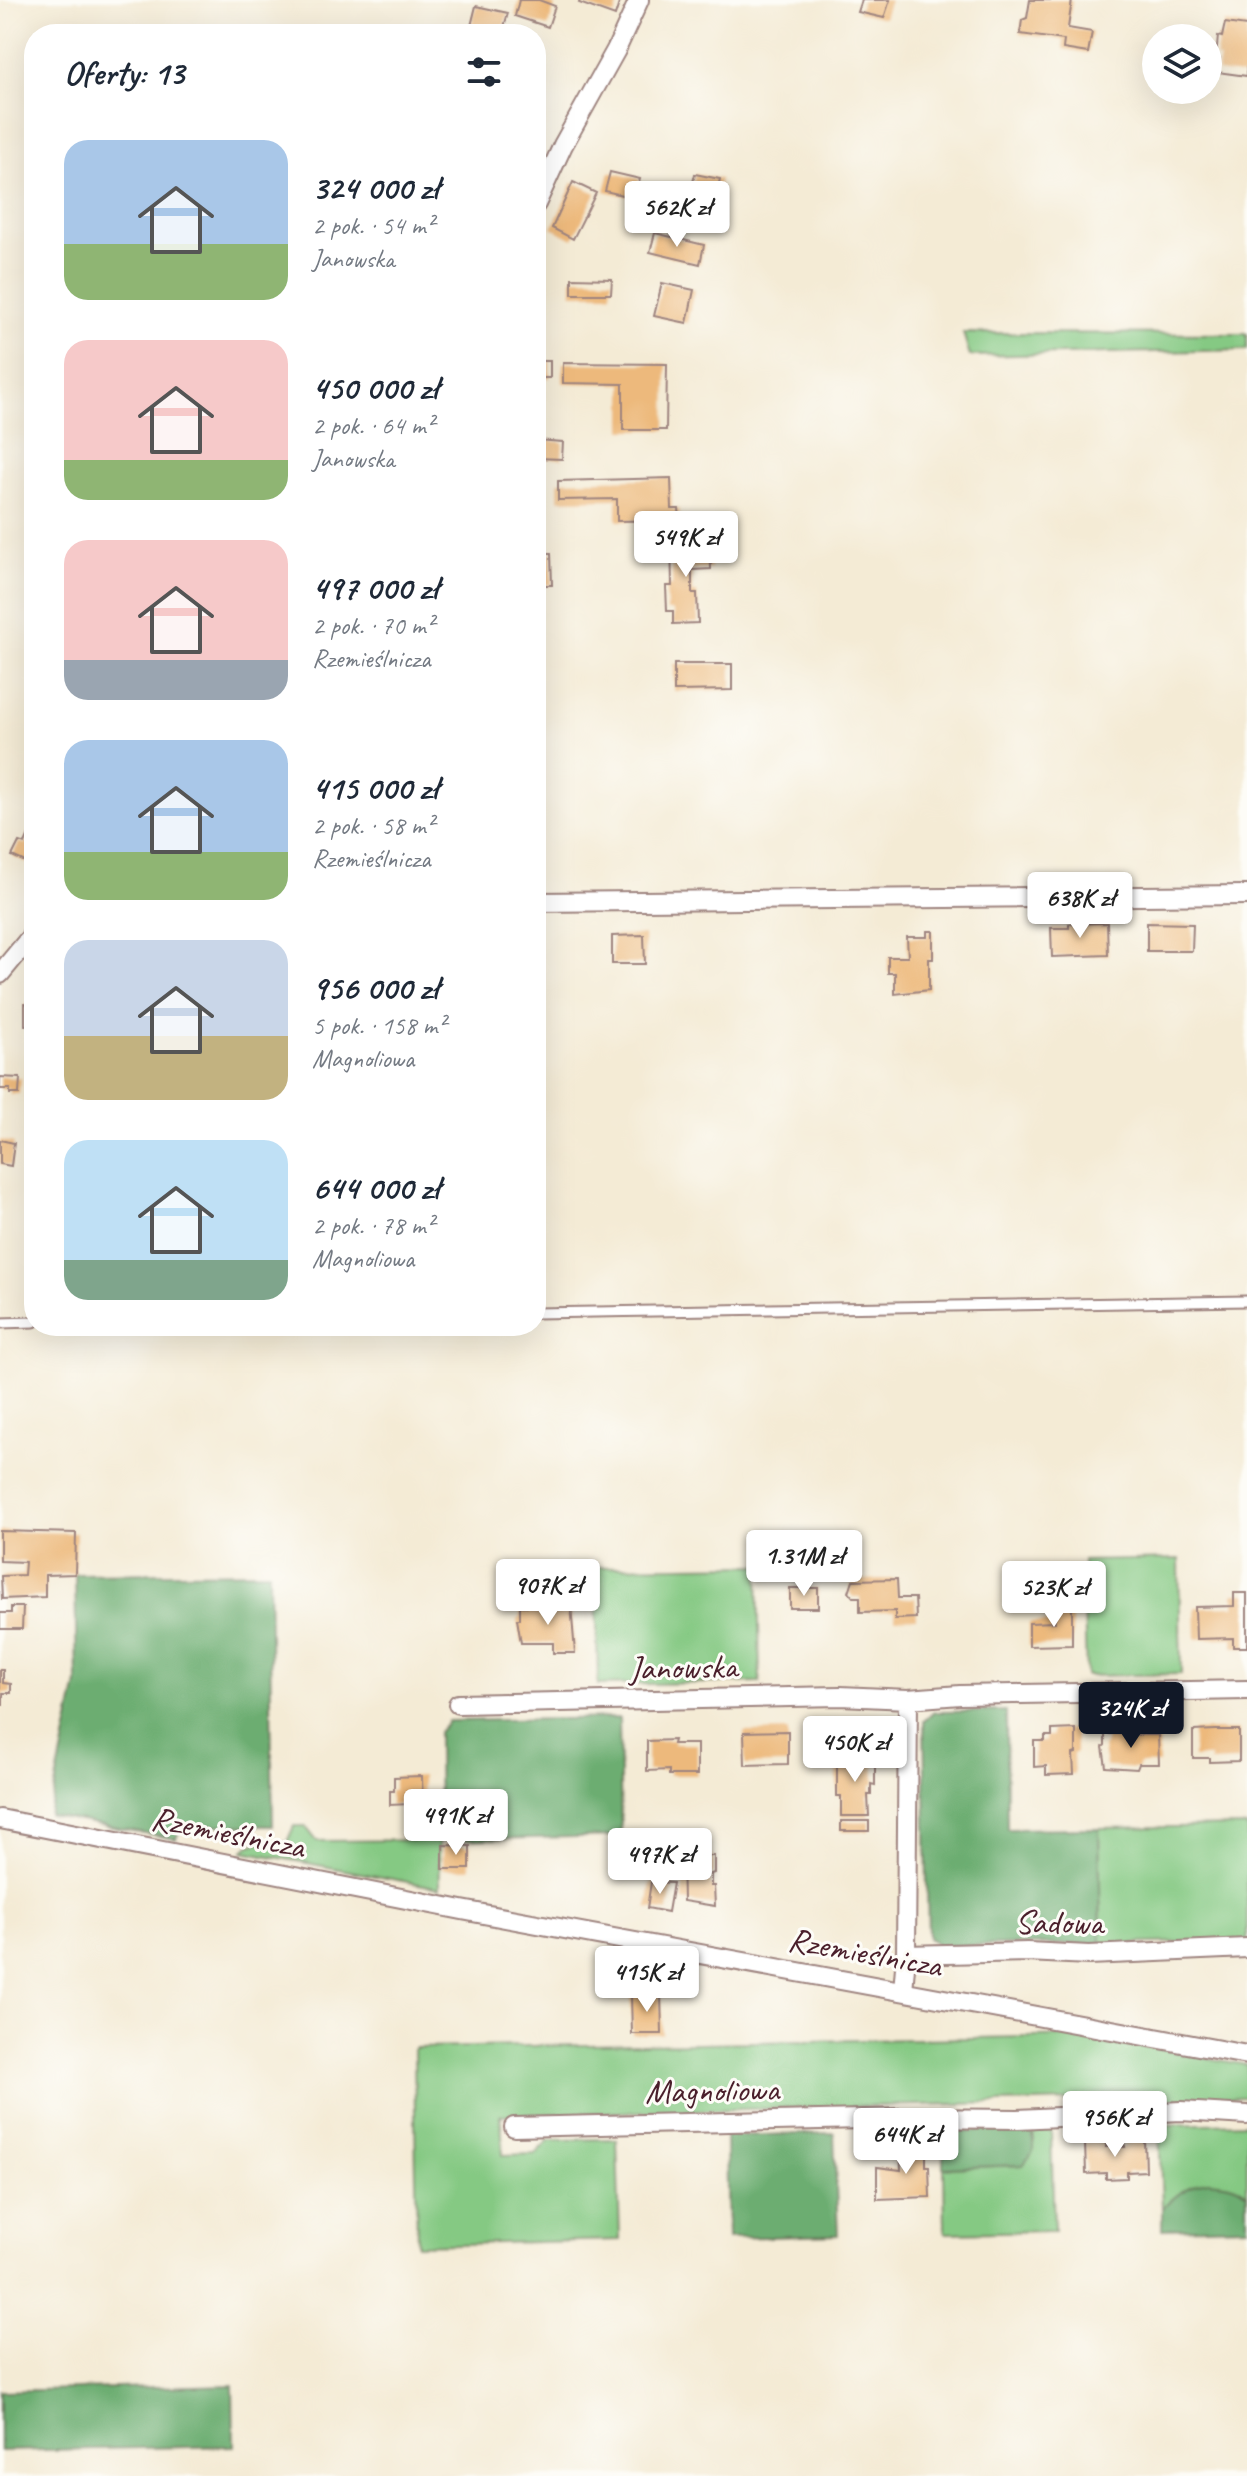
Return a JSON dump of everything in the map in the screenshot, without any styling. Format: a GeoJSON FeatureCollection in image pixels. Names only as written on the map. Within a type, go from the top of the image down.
{"type":"FeatureCollection","features":[{"type":"Feature","properties":{"kind":"street"},"geometry":{"type":"LineString","coordinates":[[546,182],[639,0]]}},
{"type":"Feature","properties":{"kind":"street"},"geometry":{"type":"LineString","coordinates":[[546,902],[1247,895]]}},
{"type":"Feature","properties":{"kind":"street"},"geometry":{"type":"LineString","coordinates":[[0,974],[24,945]]}},
{"type":"Feature","properties":{"kind":"street","name":"Janowska"},"geometry":{"type":"LineString","coordinates":[[458,1704],[840,1696],[908,1699],[960,1695],[1247,1690]]}},
{"type":"Feature","properties":{"kind":"street"},"geometry":{"type":"LineString","coordinates":[[903,1991],[908,1699]]}},
{"type":"Feature","properties":{"kind":"street","name":"Rzemieślnicza"},"geometry":{"type":"LineString","coordinates":[[0,1819],[462,1910],[1247,2055]]}},
{"type":"Feature","properties":{"kind":"street","name":"Sadowa"},"geometry":{"type":"LineString","coordinates":[[906,1955],[1027,1952],[1105,1955],[1247,1948]]}},
{"type":"Feature","properties":{"kind":"street","name":"Magnoliowa"},"geometry":{"type":"LineString","coordinates":[[514,2127],[908,2118],[1018,2119],[1181,2111],[1247,2115]]}},
{"type":"Feature","properties":{"kind":"lane"},"geometry":{"type":"LineString","coordinates":[[546,1313],[1247,1301]]}},
{"type":"Feature","properties":{"kind":"lane"},"geometry":{"type":"LineString","coordinates":[[0,1323],[24,1322]]}},
{"type":"Feature","properties":{"kind":"green space"},"geometry":{"type":"Polygon","coordinates":[[[963,333],[1247,334],[1247,350],[970,356],[963,333]]]}},
{"type":"Feature","properties":{"kind":"green space"},"geometry":{"type":"Polygon","coordinates":[[[1179,1559],[1181,1674],[1086,1676],[1083,1561],[1179,1559]]]}},
{"type":"Feature","properties":{"kind":"green space"},"geometry":{"type":"Polygon","coordinates":[[[758,1565],[760,1682],[598,1685],[596,1567],[758,1565]]]}},
{"type":"Feature","properties":{"kind":"green space"},"geometry":{"type":"Polygon","coordinates":[[[269,1572],[273,1826],[181,1825],[176,1839],[49,1815],[77,1683],[75,1574],[269,1572]]]}},
{"type":"Feature","properties":{"kind":"green space"},"geometry":{"type":"Polygon","coordinates":[[[1006,1711],[1007,1829],[1099,1828],[1101,1944],[938,1946],[928,1938],[924,1721],[934,1712],[1006,1711]]]}},
{"type":"Feature","properties":{"kind":"green space"},"geometry":{"type":"Polygon","coordinates":[[[619,1718],[621,1836],[439,1840],[438,1732],[448,1721],[619,1718]]]}},
{"type":"Feature","properties":{"kind":"green space"},"geometry":{"type":"Polygon","coordinates":[[[294,1826],[305,1826],[317,1841],[439,1840],[440,1888],[243,1851],[257,1842],[287,1842],[294,1826]]]}},
{"type":"Feature","properties":{"kind":"green space"},"geometry":{"type":"Polygon","coordinates":[[[1247,1826],[1247,1941],[1101,1944],[1099,1828],[1247,1826]]]}},
{"type":"Feature","properties":{"kind":"green space"},"geometry":{"type":"Polygon","coordinates":[[[1089,2036],[1247,2065],[1247,2097],[501,2115],[503,2155],[535,2154],[549,2140],[617,2139],[620,2240],[417,2245],[414,2048],[1089,2036]]]}},
{"type":"Feature","properties":{"kind":"green space"},"geometry":{"type":"Polygon","coordinates":[[[1247,2123],[1247,2194],[1233,2186],[1197,2184],[1162,2208],[1159,2125],[1247,2123]]]}},
{"type":"Feature","properties":{"kind":"green space"},"geometry":{"type":"Polygon","coordinates":[[[1051,2128],[1054,2231],[945,2233],[944,2168],[1023,2165],[1034,2142],[1033,2129],[1051,2128]]]}},
{"type":"Feature","properties":{"kind":"green space"},"geometry":{"type":"Polygon","coordinates":[[[1033,2129],[1033,2152],[1023,2165],[944,2168],[944,2131],[1033,2129]]]}},
{"type":"Feature","properties":{"kind":"green space"},"geometry":{"type":"Polygon","coordinates":[[[834,2133],[838,2235],[728,2238],[726,2136],[834,2133]]]}},
{"type":"Feature","properties":{"kind":"green space"},"geometry":{"type":"Polygon","coordinates":[[[1207,2181],[1234,2185],[1247,2194],[1247,2227],[1162,2229],[1162,2208],[1188,2188],[1207,2181]]]}},
{"type":"Feature","properties":{"kind":"green space"},"geometry":{"type":"Polygon","coordinates":[[[233,2385],[234,2446],[0,2451],[0,2391],[233,2385]]]}},
{"type":"Feature","properties":{"kind":"building"},"geometry":{"type":"Polygon","coordinates":[[[519,0],[539,0],[555,6],[548,27],[515,16],[519,0]]]}},
{"type":"Feature","properties":{"kind":"building"},"geometry":{"type":"Polygon","coordinates":[[[580,0],[620,0],[615,16],[579,3],[580,0]]]}},
{"type":"Feature","properties":{"kind":"building"},"geometry":{"type":"Polygon","coordinates":[[[862,0],[890,0],[884,18],[858,12],[862,0]]]}},
{"type":"Feature","properties":{"kind":"building"},"geometry":{"type":"Polygon","coordinates":[[[1030,0],[1072,0],[1068,28],[1092,32],[1088,53],[1063,49],[1064,40],[1020,34],[1030,0]]]}},
{"type":"Feature","properties":{"kind":"building"},"geometry":{"type":"Polygon","coordinates":[[[476,6],[508,13],[505,24],[472,24],[476,6]]]}},
{"type":"Feature","properties":{"kind":"building"},"geometry":{"type":"Polygon","coordinates":[[[1225,23],[1247,26],[1247,76],[1222,73],[1225,23]]]}},
{"type":"Feature","properties":{"kind":"building"},"geometry":{"type":"Polygon","coordinates":[[[610,172],[640,179],[635,198],[605,191],[610,172]]]}},
{"type":"Feature","properties":{"kind":"building"},"geometry":{"type":"Polygon","coordinates":[[[695,174],[720,179],[709,226],[684,220],[695,174]]]}},
{"type":"Feature","properties":{"kind":"building"},"geometry":{"type":"Polygon","coordinates":[[[573,182],[596,193],[573,239],[552,228],[573,182]]]}},
{"type":"Feature","properties":{"kind":"building"},"geometry":{"type":"Polygon","coordinates":[[[655,233],[704,245],[700,264],[650,252],[655,233]]]}},
{"type":"Feature","properties":{"kind":"building"},"geometry":{"type":"Polygon","coordinates":[[[572,278],[612,279],[611,294],[572,294],[572,278]]]}},
{"type":"Feature","properties":{"kind":"building"},"geometry":{"type":"Polygon","coordinates":[[[662,283],[694,290],[687,323],[654,316],[662,283]]]}},
{"type":"Feature","properties":{"kind":"building"},"geometry":{"type":"Polygon","coordinates":[[[546,361],[550,361],[550,378],[546,378],[546,361]]]}},
{"type":"Feature","properties":{"kind":"building"},"geometry":{"type":"Polygon","coordinates":[[[563,363],[667,364],[666,430],[623,430],[623,384],[563,383],[563,363]]]}},
{"type":"Feature","properties":{"kind":"building"},"geometry":{"type":"Polygon","coordinates":[[[546,441],[563,442],[562,459],[546,458],[546,441]]]}},
{"type":"Feature","properties":{"kind":"building"},"geometry":{"type":"Polygon","coordinates":[[[671,478],[672,509],[679,509],[680,518],[672,520],[617,521],[617,499],[558,500],[558,481],[671,478]]]}},
{"type":"Feature","properties":{"kind":"building"},"geometry":{"type":"Polygon","coordinates":[[[710,540],[711,569],[692,570],[692,593],[697,593],[698,623],[673,624],[673,611],[667,611],[666,586],[672,586],[671,541],[710,540]]]}},
{"type":"Feature","properties":{"kind":"building"},"geometry":{"type":"Polygon","coordinates":[[[546,553],[551,553],[552,585],[546,585],[546,553]]]}},
{"type":"Feature","properties":{"kind":"building"},"geometry":{"type":"Polygon","coordinates":[[[674,664],[732,664],[732,690],[674,691],[674,664]]]}},
{"type":"Feature","properties":{"kind":"building"},"geometry":{"type":"Polygon","coordinates":[[[19,842],[24,844],[24,861],[12,856],[19,842]]]}},
{"type":"Feature","properties":{"kind":"building"},"geometry":{"type":"Polygon","coordinates":[[[1107,923],[1108,955],[1052,957],[1051,928],[1107,923]]]}},
{"type":"Feature","properties":{"kind":"building"},"geometry":{"type":"Polygon","coordinates":[[[1147,923],[1193,924],[1192,951],[1147,951],[1147,923]]]}},
{"type":"Feature","properties":{"kind":"building"},"geometry":{"type":"Polygon","coordinates":[[[927,931],[933,931],[929,990],[895,994],[895,973],[888,973],[888,957],[908,957],[907,937],[927,937],[927,931]]]}},
{"type":"Feature","properties":{"kind":"building"},"geometry":{"type":"Polygon","coordinates":[[[644,935],[645,964],[612,964],[612,936],[644,935]]]}},
{"type":"Feature","properties":{"kind":"building"},"geometry":{"type":"Polygon","coordinates":[[[0,1077],[20,1078],[19,1094],[10,1094],[10,1089],[0,1089],[0,1077]]]}},
{"type":"Feature","properties":{"kind":"building"},"geometry":{"type":"Polygon","coordinates":[[[0,1140],[14,1143],[11,1166],[0,1164],[0,1140]]]}},
{"type":"Feature","properties":{"kind":"building"},"geometry":{"type":"Polygon","coordinates":[[[0,1531],[76,1533],[75,1574],[45,1575],[45,1597],[2,1599],[1,1576],[24,1575],[25,1562],[0,1561],[0,1531]]]}},
{"type":"Feature","properties":{"kind":"building"},"geometry":{"type":"Polygon","coordinates":[[[583,1578],[594,1578],[594,1596],[583,1596],[583,1578]]]}},
{"type":"Feature","properties":{"kind":"building"},"geometry":{"type":"Polygon","coordinates":[[[897,1579],[898,1598],[915,1598],[916,1618],[895,1619],[895,1611],[860,1612],[860,1597],[853,1597],[849,1592],[853,1580],[897,1579]]]}},
{"type":"Feature","properties":{"kind":"building"},"geometry":{"type":"Polygon","coordinates":[[[790,1588],[818,1588],[818,1608],[790,1608],[790,1588]]]}},
{"type":"Feature","properties":{"kind":"building"},"geometry":{"type":"Polygon","coordinates":[[[1234,1593],[1247,1593],[1247,1647],[1233,1647],[1233,1638],[1196,1639],[1195,1607],[1234,1606],[1234,1593]]]}},
{"type":"Feature","properties":{"kind":"building"},"geometry":{"type":"Polygon","coordinates":[[[1072,1604],[1072,1645],[1029,1646],[1029,1623],[1055,1622],[1054,1605],[1072,1604]]]}},
{"type":"Feature","properties":{"kind":"building"},"geometry":{"type":"Polygon","coordinates":[[[571,1605],[575,1653],[553,1653],[553,1643],[521,1643],[517,1619],[520,1619],[520,1606],[571,1605]]]}},
{"type":"Feature","properties":{"kind":"building"},"geometry":{"type":"Polygon","coordinates":[[[11,1607],[23,1607],[22,1629],[0,1629],[0,1613],[11,1613],[11,1607]]]}},
{"type":"Feature","properties":{"kind":"building"},"geometry":{"type":"Polygon","coordinates":[[[0,1670],[3,1670],[3,1683],[11,1684],[11,1693],[3,1693],[3,1705],[0,1705],[0,1670]]]}},
{"type":"Feature","properties":{"kind":"building"},"geometry":{"type":"Polygon","coordinates":[[[1076,1729],[1074,1774],[1046,1775],[1046,1766],[1034,1767],[1034,1741],[1045,1741],[1045,1736],[1052,1736],[1052,1730],[1076,1729]]]}},
{"type":"Feature","properties":{"kind":"building"},"geometry":{"type":"Polygon","coordinates":[[[1134,1729],[1138,1735],[1158,1735],[1159,1764],[1139,1764],[1137,1769],[1106,1767],[1105,1734],[1134,1729]]]}},
{"type":"Feature","properties":{"kind":"building"},"geometry":{"type":"Polygon","coordinates":[[[1239,1730],[1239,1761],[1210,1762],[1210,1758],[1193,1758],[1193,1731],[1239,1730]]]}},
{"type":"Feature","properties":{"kind":"building"},"geometry":{"type":"Polygon","coordinates":[[[788,1731],[788,1764],[745,1765],[744,1732],[788,1731]]]}},
{"type":"Feature","properties":{"kind":"building"},"geometry":{"type":"Polygon","coordinates":[[[674,1740],[673,1744],[697,1744],[697,1775],[669,1775],[669,1770],[647,1771],[647,1741],[674,1740]]]}},
{"type":"Feature","properties":{"kind":"building"},"geometry":{"type":"Polygon","coordinates":[[[837,1755],[871,1755],[871,1759],[875,1759],[875,1785],[871,1784],[871,1795],[868,1795],[869,1816],[841,1816],[841,1796],[837,1796],[837,1755]]]}},
{"type":"Feature","properties":{"kind":"building"},"geometry":{"type":"Polygon","coordinates":[[[422,1776],[423,1808],[409,1808],[409,1804],[390,1805],[394,1777],[422,1776]]]}},
{"type":"Feature","properties":{"kind":"building"},"geometry":{"type":"Polygon","coordinates":[[[841,1821],[869,1821],[869,1831],[841,1831],[841,1821]]]}},
{"type":"Feature","properties":{"kind":"building"},"geometry":{"type":"Polygon","coordinates":[[[443,1845],[470,1846],[470,1869],[443,1869],[443,1845]]]}},
{"type":"Feature","properties":{"kind":"building"},"geometry":{"type":"Polygon","coordinates":[[[692,1852],[714,1856],[711,1886],[714,1886],[715,1906],[683,1901],[682,1856],[692,1856],[692,1852]]]}},
{"type":"Feature","properties":{"kind":"building"},"geometry":{"type":"Polygon","coordinates":[[[651,1882],[673,1883],[668,1912],[647,1908],[651,1882]]]}},
{"type":"Feature","properties":{"kind":"building"},"geometry":{"type":"Polygon","coordinates":[[[661,1993],[662,2034],[632,2034],[631,1994],[661,1993]]]}},
{"type":"Feature","properties":{"kind":"building"},"geometry":{"type":"Polygon","coordinates":[[[1145,2140],[1146,2171],[1127,2172],[1127,2178],[1106,2179],[1106,2173],[1086,2174],[1085,2142],[1106,2141],[1106,2147],[1125,2147],[1124,2141],[1145,2140]]]}},
{"type":"Feature","properties":{"kind":"building"},"geometry":{"type":"Polygon","coordinates":[[[926,2144],[930,2197],[877,2199],[877,2167],[901,2170],[900,2145],[926,2144]]]}}]}
